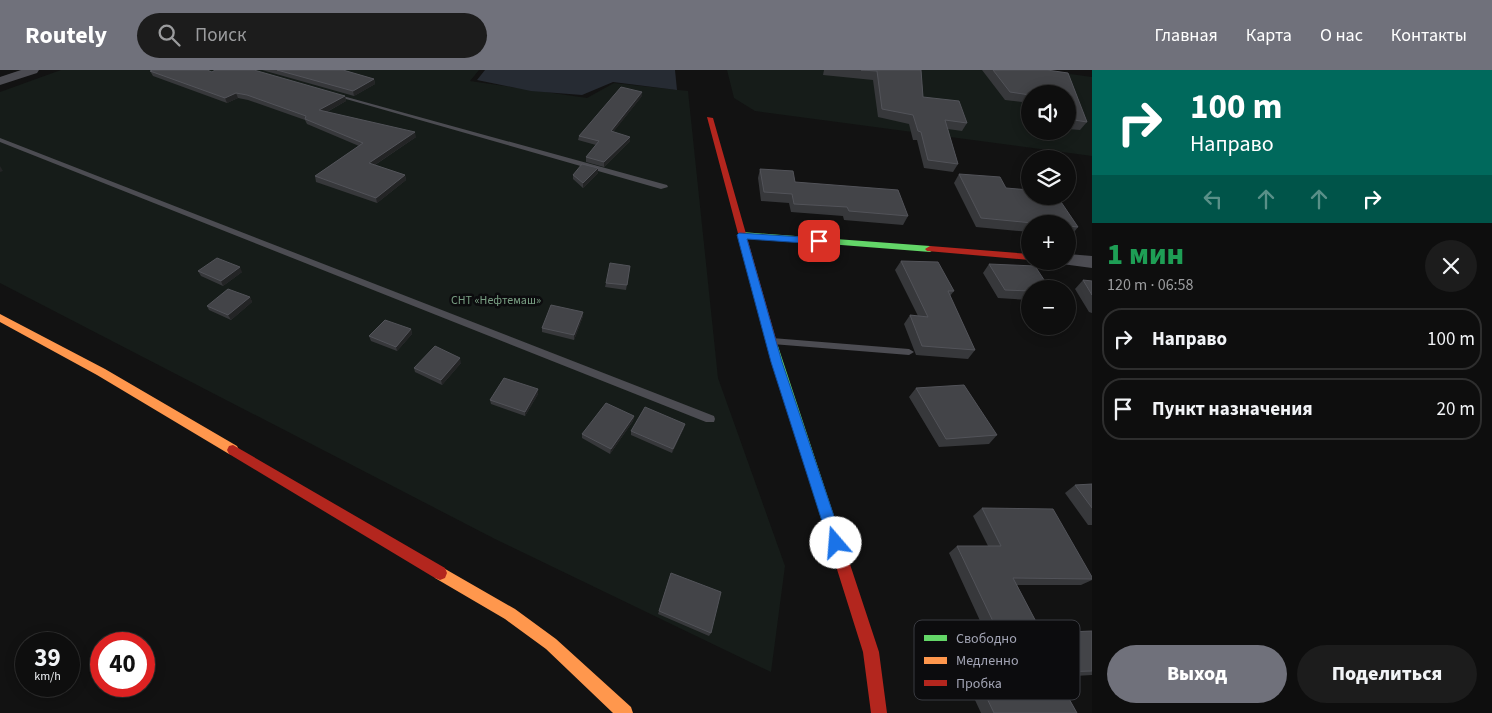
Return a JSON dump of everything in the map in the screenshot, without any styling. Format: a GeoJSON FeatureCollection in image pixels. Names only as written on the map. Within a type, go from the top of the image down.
{"type":"FeatureCollection","features":[{"type":"Feature","properties":{"kind":"street"},"geometry":{"type":"LineString","coordinates":[[0,81],[33,70]]}},
{"type":"Feature","properties":{"kind":"street"},"geometry":{"type":"LineString","coordinates":[[709,118],[771,341],[872,652],[879,713]]}},
{"type":"Feature","properties":{"kind":"street"},"geometry":{"type":"LineString","coordinates":[[742,235],[1021,256]]}},
{"type":"Feature","properties":{"kind":"street"},"geometry":{"type":"LineString","coordinates":[[1076,261],[1092,262]]}},
{"type":"Feature","properties":{"kind":"street"},"geometry":{"type":"LineString","coordinates":[[0,318],[101,372],[510,614],[551,644],[625,713]]}},
{"type":"Feature","properties":{"kind":"lane"},"geometry":{"type":"LineString","coordinates":[[324,91],[664,187]]}},
{"type":"Feature","properties":{"kind":"lane"},"geometry":{"type":"LineString","coordinates":[[0,140],[710,419]]}},
{"type":"Feature","properties":{"kind":"lane"},"geometry":{"type":"LineString","coordinates":[[771,341],[909,352]]}},
{"type":"Feature","properties":{"kind":"green space","name":"СНТ «Нефтемаш»"},"geometry":{"type":"Polygon","coordinates":[[[61,70],[479,70],[470,81],[587,98],[614,83],[688,91],[718,378],[785,566],[771,672],[495,539],[0,283],[0,92],[61,70]]]}},
{"type":"Feature","properties":{"kind":"green space"},"geometry":{"type":"Polygon","coordinates":[[[727,70],[1041,70],[1092,77],[1092,156],[1076,154],[1076,150],[1047,150],[755,111],[734,98],[727,70]]]}},
{"type":"Feature","properties":{"kind":"shaded area"},"geometry":{"type":"Polygon","coordinates":[[[485,70],[675,70],[677,90],[613,82],[582,95],[531,91],[477,80],[485,70]]]}},
{"type":"Feature","properties":{"kind":"building"},"geometry":{"type":"Polygon","coordinates":[[[207,70],[212,72],[215,70],[254,70],[345,96],[319,110],[415,132],[369,163],[405,175],[376,198],[315,176],[363,143],[305,119],[306,116],[247,95],[236,93],[225,98],[150,71],[207,70]]]}},
{"type":"Feature","properties":{"kind":"building"},"geometry":{"type":"Polygon","coordinates":[[[277,70],[343,70],[374,79],[353,91],[277,70]]]}},
{"type":"Feature","properties":{"kind":"building"},"geometry":{"type":"Polygon","coordinates":[[[861,70],[921,70],[923,97],[959,101],[967,123],[945,120],[958,164],[928,160],[921,132],[918,131],[913,115],[882,109],[877,71],[861,70]]]}},
{"type":"Feature","properties":{"kind":"building"},"geometry":{"type":"Polygon","coordinates":[[[993,70],[1047,70],[1068,73],[1073,85],[1021,85],[1021,94],[1010,92],[993,70]]]}},
{"type":"Feature","properties":{"kind":"building"},"geometry":{"type":"Polygon","coordinates":[[[621,87],[642,92],[611,131],[630,137],[604,162],[586,157],[599,141],[579,136],[621,87]]]}},
{"type":"Feature","properties":{"kind":"building"},"geometry":{"type":"Polygon","coordinates":[[[1076,94],[1087,122],[1076,120],[1076,94]]]}},
{"type":"Feature","properties":{"kind":"building"},"geometry":{"type":"Polygon","coordinates":[[[582,164],[598,168],[583,183],[573,175],[582,164]]]}},
{"type":"Feature","properties":{"kind":"building"},"geometry":{"type":"Polygon","coordinates":[[[760,169],[793,171],[795,182],[898,190],[908,216],[849,211],[847,207],[794,204],[792,194],[764,192],[760,169]]]}},
{"type":"Feature","properties":{"kind":"building"},"geometry":{"type":"Polygon","coordinates":[[[959,174],[1000,177],[1006,188],[1021,189],[1021,205],[1063,205],[1070,215],[1021,215],[1021,222],[981,218],[959,174]]]}},
{"type":"Feature","properties":{"kind":"building"},"geometry":{"type":"Polygon","coordinates":[[[217,258],[240,267],[221,281],[198,271],[217,258]]]}},
{"type":"Feature","properties":{"kind":"building"},"geometry":{"type":"Polygon","coordinates":[[[901,261],[938,262],[954,291],[948,291],[975,350],[922,346],[910,315],[928,317],[901,261]]]}},
{"type":"Feature","properties":{"kind":"building"},"geometry":{"type":"Polygon","coordinates":[[[610,263],[630,266],[627,285],[606,283],[610,263]]]}},
{"type":"Feature","properties":{"kind":"building"},"geometry":{"type":"Polygon","coordinates":[[[989,264],[1021,265],[1021,270],[1038,270],[1044,280],[1021,280],[1021,291],[1005,290],[989,264]]]}},
{"type":"Feature","properties":{"kind":"building"},"geometry":{"type":"Polygon","coordinates":[[[1083,280],[1092,281],[1092,295],[1083,280]]]}},
{"type":"Feature","properties":{"kind":"building"},"geometry":{"type":"Polygon","coordinates":[[[228,289],[250,297],[228,315],[207,306],[228,289]]]}},
{"type":"Feature","properties":{"kind":"building"},"geometry":{"type":"Polygon","coordinates":[[[551,305],[583,312],[574,335],[542,328],[551,305]]]}},
{"type":"Feature","properties":{"kind":"building"},"geometry":{"type":"Polygon","coordinates":[[[385,320],[411,329],[396,347],[369,336],[385,320]]]}},
{"type":"Feature","properties":{"kind":"building"},"geometry":{"type":"Polygon","coordinates":[[[435,346],[460,358],[441,380],[414,368],[435,346]]]}},
{"type":"Feature","properties":{"kind":"building"},"geometry":{"type":"Polygon","coordinates":[[[504,378],[538,389],[525,412],[490,400],[504,378]]]}},
{"type":"Feature","properties":{"kind":"building"},"geometry":{"type":"Polygon","coordinates":[[[964,385],[997,435],[946,439],[916,388],[964,385]]]}},
{"type":"Feature","properties":{"kind":"building"},"geometry":{"type":"Polygon","coordinates":[[[606,403],[634,416],[611,449],[582,434],[606,403]]]}},
{"type":"Feature","properties":{"kind":"building"},"geometry":{"type":"Polygon","coordinates":[[[645,407],[685,424],[673,449],[631,431],[645,407]]]}},
{"type":"Feature","properties":{"kind":"building"},"geometry":{"type":"Polygon","coordinates":[[[1092,484],[1092,508],[1075,485],[1092,484]]]}},
{"type":"Feature","properties":{"kind":"building"},"geometry":{"type":"Polygon","coordinates":[[[982,508],[1053,509],[1092,579],[1013,578],[1035,620],[992,620],[957,546],[1001,546],[982,508]]]}},
{"type":"Feature","properties":{"kind":"building"},"geometry":{"type":"Polygon","coordinates":[[[671,573],[721,592],[711,633],[659,611],[671,573]]]}},
{"type":"Feature","properties":{"kind":"building"},"geometry":{"type":"Polygon","coordinates":[[[1080,631],[1092,631],[1092,671],[1080,671],[1080,631]]]}},
{"type":"Feature","properties":{"kind":"building"},"geometry":{"type":"Polygon","coordinates":[[[988,700],[1070,700],[1077,713],[994,713],[988,700]]]}},
{"type":"Feature","properties":{"kind":"traffic: fast"},"geometry":{"type":"LineString","coordinates":[[742,235],[930,249]]}},
{"type":"Feature","properties":{"kind":"traffic: fast"},"geometry":{"type":"LineString","coordinates":[[773,346],[831,528]]}},
{"type":"Feature","properties":{"kind":"traffic: slow"},"geometry":{"type":"LineString","coordinates":[[0,318],[101,372],[233,450]]}},
{"type":"Feature","properties":{"kind":"traffic: slow"},"geometry":{"type":"LineString","coordinates":[[440,573],[510,614],[551,644],[625,713]]}},
{"type":"Feature","properties":{"kind":"traffic: jam"},"geometry":{"type":"LineString","coordinates":[[709,118],[773,346]]}},
{"type":"Feature","properties":{"kind":"traffic: jam"},"geometry":{"type":"LineString","coordinates":[[930,249],[1021,256]]}},
{"type":"Feature","properties":{"kind":"traffic: jam"},"geometry":{"type":"LineString","coordinates":[[233,450],[440,573]]}},
{"type":"Feature","properties":{"kind":"traffic: jam"},"geometry":{"type":"LineString","coordinates":[[831,528],[871,652],[879,713]]}},
{"type":"Feature","properties":{"kind":"route"},"geometry":{"type":"LineString","coordinates":[[819,241],[742,235],[777,362],[836,543]]}}]}
